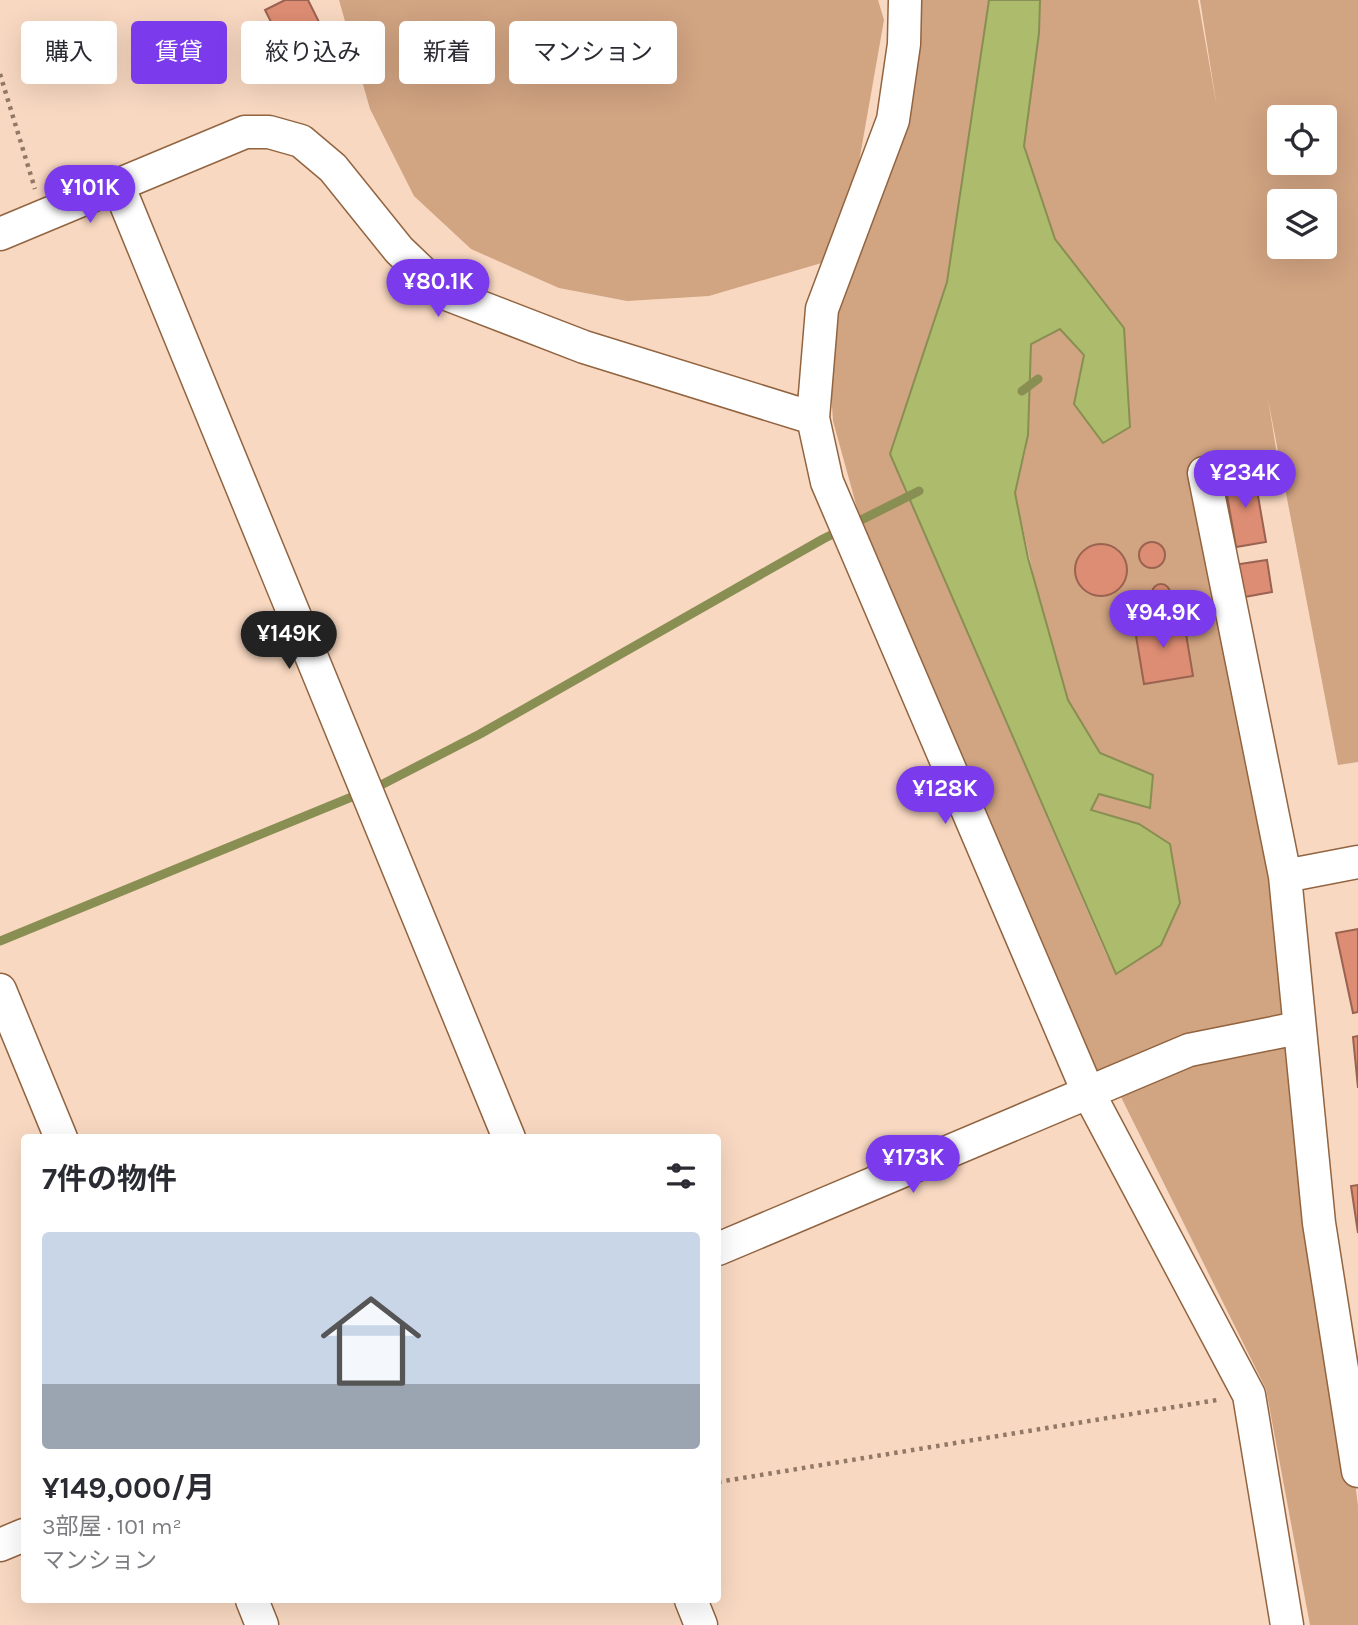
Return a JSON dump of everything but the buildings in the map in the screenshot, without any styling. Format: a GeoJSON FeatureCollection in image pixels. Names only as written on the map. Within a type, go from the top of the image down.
{"type":"FeatureCollection","features":[{"type":"Feature","properties":{"kind":"street"},"geometry":{"type":"LineString","coordinates":[[905,0],[904,44],[892,120],[822,309],[813,418],[827,482],[1088,1092],[1249,1395],[1287,1625]]}},
{"type":"Feature","properties":{"kind":"street"},"geometry":{"type":"LineString","coordinates":[[0,234],[245,132],[270,132],[301,141],[333,168],[399,250],[444,293],[584,347],[813,418]]}},
{"type":"Feature","properties":{"kind":"street"},"geometry":{"type":"LineString","coordinates":[[118,185],[507,1134]]}},
{"type":"Feature","properties":{"kind":"street"},"geometry":{"type":"LineString","coordinates":[[1204,473],[1285,876],[1319,1223],[1358,1471]]}},
{"type":"Feature","properties":{"kind":"street"},"geometry":{"type":"LineString","coordinates":[[1285,876],[1358,862]]}},
{"type":"Feature","properties":{"kind":"street"},"geometry":{"type":"LineString","coordinates":[[0,990],[59,1134]]}},
{"type":"Feature","properties":{"kind":"street"},"geometry":{"type":"LineString","coordinates":[[721,1248],[1189,1050],[1298,1028]]}},
{"type":"Feature","properties":{"kind":"street"},"geometry":{"type":"LineString","coordinates":[[0,1545],[21,1536]]}},
{"type":"Feature","properties":{"kind":"street"},"geometry":{"type":"LineString","coordinates":[[253,1603],[262,1625]]}},
{"type":"Feature","properties":{"kind":"street"},"geometry":{"type":"LineString","coordinates":[[692,1603],[701,1625]]}},
{"type":"Feature","properties":{"kind":"path"},"geometry":{"type":"LineString","coordinates":[[0,74],[43,216]]}},
{"type":"Feature","properties":{"kind":"path"},"geometry":{"type":"LineString","coordinates":[[721,1482],[1249,1395]]}},
{"type":"Feature","properties":{"kind":"shaded area"},"geometry":{"type":"Polygon","coordinates":[[[339,0],[878,0],[884,20],[843,253],[918,0],[989,0],[957,251],[890,454],[1116,974],[1091,810],[1099,794],[1153,775],[1100,753],[1068,700],[1036,587],[1015,493],[1026,448],[1031,344],[1060,329],[1084,355],[1075,404],[1103,442],[1130,426],[1055,239],[1024,146],[1039,33],[1040,0],[1198,0],[1217,108],[1200,0],[1358,0],[1358,762],[1338,765],[1268,399],[1277,455],[1206,465],[1298,1028],[1096,1080],[873,566],[833,421],[825,299],[842,257],[709,296],[627,301],[559,288],[471,249],[414,196],[370,109],[363,84],[385,84],[385,21],[345,21],[339,0]]]}},
{"type":"Feature","properties":{"kind":"shaded area"},"geometry":{"type":"Polygon","coordinates":[[[989,0],[1040,0],[1039,33],[1024,146],[1055,239],[1124,328],[1130,427],[1103,443],[1074,404],[1084,355],[1060,329],[1031,344],[1028,435],[1015,493],[1028,558],[1068,700],[1100,753],[1153,775],[1150,808],[1099,794],[1091,810],[1139,824],[1170,844],[1180,903],[1161,945],[1116,974],[890,454],[947,282],[989,0]]]}},
{"type":"Feature","properties":{"kind":"shaded area"},"geometry":{"type":"Polygon","coordinates":[[[1283,1031],[1313,1229],[1337,1337],[1358,1506],[1358,1625],[1310,1625],[1266,1389],[1119,1093],[1283,1031]]]}},
{"type":"Feature","properties":{"kind":"waterway"},"geometry":{"type":"LineString","coordinates":[[1022,391],[1038,379]]}},
{"type":"Feature","properties":{"kind":"waterway"},"geometry":{"type":"LineString","coordinates":[[0,941],[381,785],[480,734],[823,539],[919,491]]}}]}
